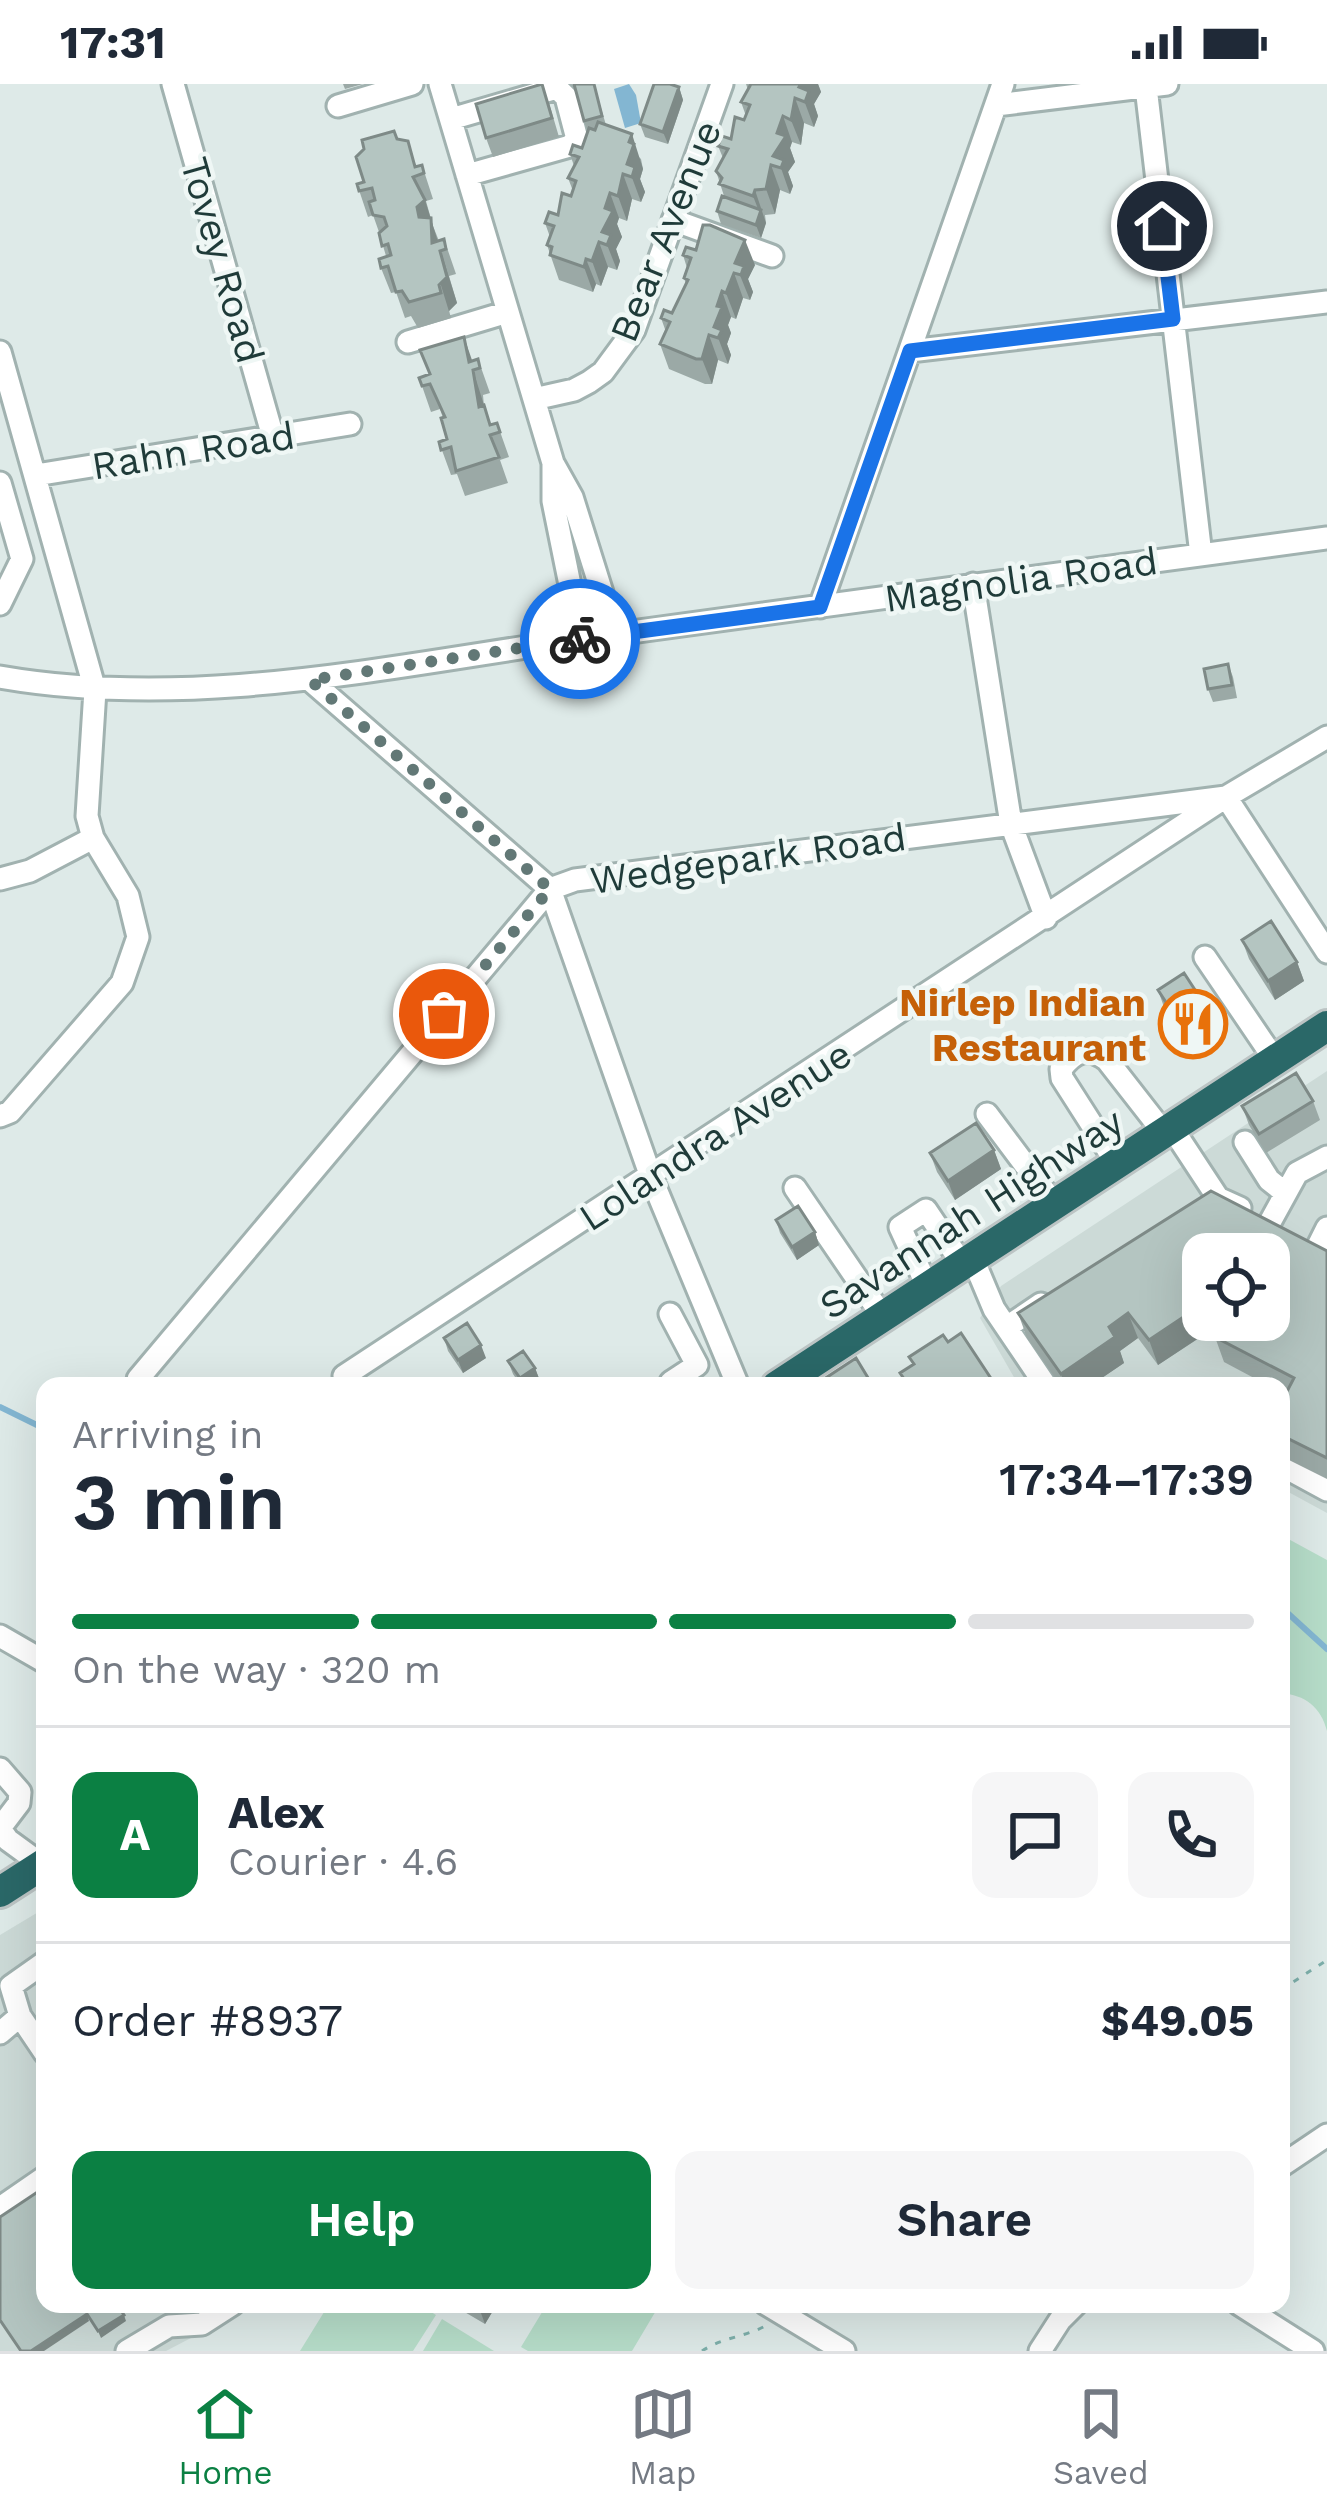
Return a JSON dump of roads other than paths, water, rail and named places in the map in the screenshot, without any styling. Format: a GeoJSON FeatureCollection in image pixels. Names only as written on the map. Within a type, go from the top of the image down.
{"type":"FeatureCollection","features":[{"type":"Feature","properties":{"kind":"highway","name":"Savannah Highway"},"geometry":{"type":"LineString","coordinates":[[791,1377],[1327,1026]]}},
{"type":"Feature","properties":{"kind":"highway"},"geometry":{"type":"LineString","coordinates":[[0,1892],[36,1870]]}},
{"type":"Feature","properties":{"kind":"street","name":"Tovey Road"},"geometry":{"type":"LineString","coordinates":[[173,84],[273,437]]}},
{"type":"Feature","properties":{"kind":"street"},"geometry":{"type":"LineString","coordinates":[[338,106],[412,84]]}},
{"type":"Feature","properties":{"kind":"street"},"geometry":{"type":"LineString","coordinates":[[440,84],[553,464],[572,496],[615,634]]}},
{"type":"Feature","properties":{"kind":"street","name":"Bear Avenue"},"geometry":{"type":"LineString","coordinates":[[534,399],[589,382],[634,330],[722,84]]}},
{"type":"Feature","properties":{"kind":"street"},"geometry":{"type":"LineString","coordinates":[[820,607],[1000,94],[1156,85],[1173,319],[1201,555]]}},
{"type":"Feature","properties":{"kind":"street"},"geometry":{"type":"LineString","coordinates":[[451,118],[557,88],[566,97],[577,139],[570,146],[467,175]]}},
{"type":"Feature","properties":{"kind":"street"},"geometry":{"type":"LineString","coordinates":[[673,220],[772,256]]}},
{"type":"Feature","properties":{"kind":"street"},"geometry":{"type":"LineString","coordinates":[[910,351],[1327,302]]}},
{"type":"Feature","properties":{"kind":"street"},"geometry":{"type":"LineString","coordinates":[[408,342],[508,312]]}},
{"type":"Feature","properties":{"kind":"street"},"geometry":{"type":"LineString","coordinates":[[0,352],[95,690],[87,816],[93,838],[135,915],[138,937],[122,983],[10,1112],[0,1116]]}},
{"type":"Feature","properties":{"kind":"street","name":"Rahn Road"},"geometry":{"type":"LineString","coordinates":[[0,474],[350,424]]}},
{"type":"Feature","properties":{"kind":"street"},"geometry":{"type":"LineString","coordinates":[[553,464],[553,501],[580,639]]}},
{"type":"Feature","properties":{"kind":"street"},"geometry":{"type":"LineString","coordinates":[[0,483],[22,559],[0,604]]}},
{"type":"Feature","properties":{"kind":"street","name":"Magnolia Road"},"geometry":{"type":"LineString","coordinates":[[0,677],[95,690],[310,680],[1327,538]]}},
{"type":"Feature","properties":{"kind":"street"},"geometry":{"type":"LineString","coordinates":[[564,559],[590,552]]}},
{"type":"Feature","properties":{"kind":"street"},"geometry":{"type":"LineString","coordinates":[[22,559],[61,565]]}},
{"type":"Feature","properties":{"kind":"street"},"geometry":{"type":"LineString","coordinates":[[973,584],[1011,824],[1046,918]]}},
{"type":"Feature","properties":{"kind":"street"},"geometry":{"type":"LineString","coordinates":[[310,680],[550,889],[651,1177],[734,1377]]}},
{"type":"Feature","properties":{"kind":"street","name":"Lolandra Avenue"},"geometry":{"type":"LineString","coordinates":[[344,1376],[1226,797],[1327,737]]}},
{"type":"Feature","properties":{"kind":"street"},"geometry":{"type":"LineString","coordinates":[[1226,797],[1327,952]]}},
{"type":"Feature","properties":{"kind":"street","name":"Wedgepark Road"},"geometry":{"type":"LineString","coordinates":[[140,1377],[550,889],[575,880],[1226,797]]}},
{"type":"Feature","properties":{"kind":"street"},"geometry":{"type":"LineString","coordinates":[[0,879],[30,871],[93,838]]}},
{"type":"Feature","properties":{"kind":"street"},"geometry":{"type":"LineString","coordinates":[[1205,957],[1275,1060]]}},
{"type":"Feature","properties":{"kind":"street"},"geometry":{"type":"LineString","coordinates":[[1117,1164],[1062,1078],[1061,1069],[1084,1049],[1107,1060],[1168,1131],[1204,1197],[1218,1198],[1305,1238]]}},
{"type":"Feature","properties":{"kind":"street"},"geometry":{"type":"LineString","coordinates":[[987,1114],[1055,1205]]}},
{"type":"Feature","properties":{"kind":"street"},"geometry":{"type":"LineString","coordinates":[[1245,1142],[1269,1180],[1284,1192],[1305,1238]]}},
{"type":"Feature","properties":{"kind":"street"},"geometry":{"type":"LineString","coordinates":[[1284,1192],[1297,1173],[1327,1157]]}},
{"type":"Feature","properties":{"kind":"street"},"geometry":{"type":"LineString","coordinates":[[795,1188],[883,1317]]}},
{"type":"Feature","properties":{"kind":"street"},"geometry":{"type":"LineString","coordinates":[[928,1288],[900,1227],[926,1210],[968,1262],[1040,1377]]}},
{"type":"Feature","properties":{"kind":"street"},"geometry":{"type":"LineString","coordinates":[[1006,1327],[1063,1290]]}},
{"type":"Feature","properties":{"kind":"street"},"geometry":{"type":"LineString","coordinates":[[670,1314],[697,1365],[679,1377]]}},
{"type":"Feature","properties":{"kind":"street"},"geometry":{"type":"LineString","coordinates":[[1290,1470],[1327,1490]]}},
{"type":"Feature","properties":{"kind":"street"},"geometry":{"type":"LineString","coordinates":[[0,1636],[36,1657]]}},
{"type":"Feature","properties":{"kind":"street"},"geometry":{"type":"LineString","coordinates":[[0,1769],[20,1792],[19,1804],[0,1829],[36,1859]]}},
{"type":"Feature","properties":{"kind":"street"},"geometry":{"type":"LineString","coordinates":[[36,1968],[11,1986],[20,2016],[36,2040]]}},
{"type":"Feature","properties":{"kind":"street"},"geometry":{"type":"LineString","coordinates":[[0,2033],[20,2016]]}},
{"type":"Feature","properties":{"kind":"street"},"geometry":{"type":"LineString","coordinates":[[1290,2160],[1327,2135]]}},
{"type":"Feature","properties":{"kind":"street"},"geometry":{"type":"LineString","coordinates":[[0,2208],[36,2183]]}},
{"type":"Feature","properties":{"kind":"street"},"geometry":{"type":"LineString","coordinates":[[127,2351],[169,2326],[202,2324],[219,2313]]}},
{"type":"Feature","properties":{"kind":"street"},"geometry":{"type":"LineString","coordinates":[[782,2313],[844,2351]]}},
{"type":"Feature","properties":{"kind":"street"},"geometry":{"type":"LineString","coordinates":[[1040,2351],[1069,2313]]}},
{"type":"Feature","properties":{"kind":"street"},"geometry":{"type":"LineString","coordinates":[[1253,2313],[1313,2351]]}},
{"type":"Feature","properties":{"kind":"water"},"geometry":{"type":"Polygon","coordinates":[[[629,84],[641,123],[625,128],[614,89],[629,84]]]}},
{"type":"Feature","properties":{"kind":"waterway"},"geometry":{"type":"LineString","coordinates":[[0,1407],[36,1425]]}},
{"type":"Feature","properties":{"kind":"waterway"},"geometry":{"type":"LineString","coordinates":[[1290,1615],[1327,1649]]}},
{"type":"Feature","properties":{"kind":"place","name":"Nirlep Indian Restaurant"},"geometry":{"type":"Point","coordinates":[1193,1024]}}]}
